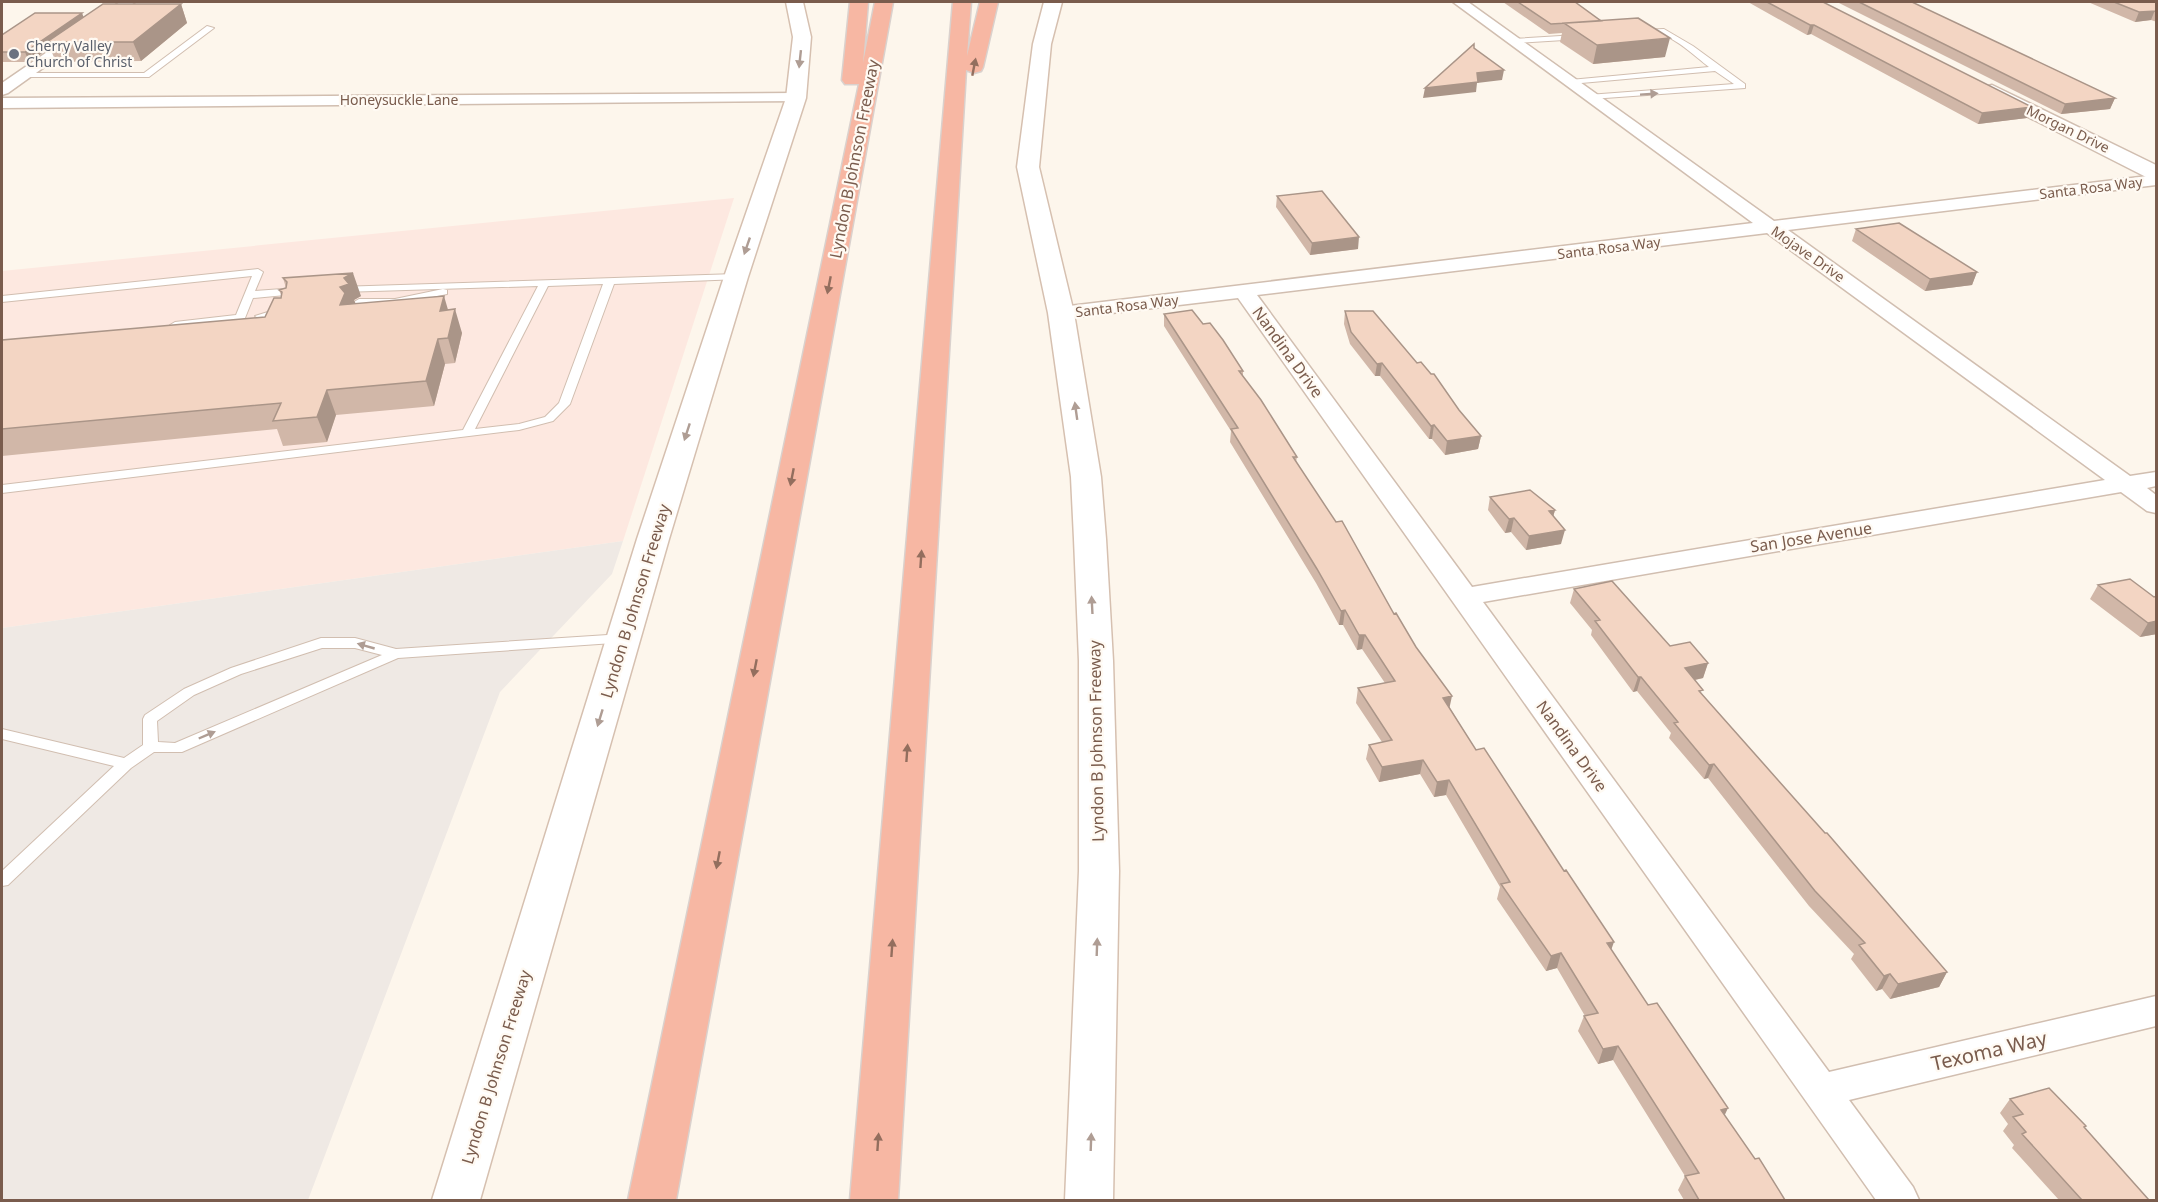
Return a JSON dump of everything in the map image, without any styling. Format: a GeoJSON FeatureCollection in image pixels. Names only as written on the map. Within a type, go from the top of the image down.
{"type":"FeatureCollection","features":[{"type":"Feature","properties":{"kind":"highway"},"geometry":{"type":"LineString","coordinates":[[844,207],[854,32],[859,2]]}},
{"type":"Feature","properties":{"kind":"highway","name":"Lyndon B Johnson Freeway"},"geometry":{"type":"LineString","coordinates":[[652,1200],[884,2]]}},
{"type":"Feature","properties":{"kind":"highway"},"geometry":{"type":"LineString","coordinates":[[874,1200],[962,2]]}},
{"type":"Feature","properties":{"kind":"highway"},"geometry":{"type":"LineString","coordinates":[[947,207],[989,2]]}},
{"type":"Feature","properties":{"kind":"main road","name":"Lyndon B Johnson Freeway"},"geometry":{"type":"LineString","coordinates":[[456,1200],[623,639],[736,277],[796,98],[802,37],[795,2]]}},
{"type":"Feature","properties":{"kind":"main road","name":"Lyndon B Johnson Freeway"},"geometry":{"type":"LineString","coordinates":[[1053,2],[1042,44],[1028,167],[1061,313],[1086,477],[1096,661],[1099,871],[1089,1200]]}},
{"type":"Feature","properties":{"kind":"main road","name":"Morgan Drive"},"geometry":{"type":"LineString","coordinates":[[1976,83],[2157,173]]}},
{"type":"Feature","properties":{"kind":"street"},"geometry":{"type":"LineString","coordinates":[[2,90],[128,2]]}},
{"type":"Feature","properties":{"kind":"street","name":"Mojave Drive"},"geometry":{"type":"LineString","coordinates":[[1460,2],[2157,506]]}},
{"type":"Feature","properties":{"kind":"street","name":"Honeysuckle Lane"},"geometry":{"type":"LineString","coordinates":[[5,105],[796,98]]}},
{"type":"Feature","properties":{"kind":"street","name":"Santa Rosa Way"},"geometry":{"type":"LineString","coordinates":[[1061,313],[2157,180]]}},
{"type":"Feature","properties":{"kind":"street","name":"Nandina Drive"},"geometry":{"type":"LineString","coordinates":[[1244,292],[1822,1090],[1899,1200]]}},
{"type":"Feature","properties":{"kind":"street","name":"San Jose Avenue"},"geometry":{"type":"LineString","coordinates":[[1465,597],[2157,478]]}},
{"type":"Feature","properties":{"kind":"street","name":"Texoma Way"},"geometry":{"type":"LineString","coordinates":[[1822,1090],[2157,1011]]}},
{"type":"Feature","properties":{"kind":"lane"},"geometry":{"type":"LineString","coordinates":[[23,75],[146,75],[210,28]]}},
{"type":"Feature","properties":{"kind":"lane"},"geometry":{"type":"LineString","coordinates":[[1591,98],[1742,86],[1690,48],[1661,31],[1626,33]]}},
{"type":"Feature","properties":{"kind":"lane"},"geometry":{"type":"LineString","coordinates":[[1514,41],[1585,36]]}},
{"type":"Feature","properties":{"kind":"lane"},"geometry":{"type":"LineString","coordinates":[[1570,82],[1716,69]]}},
{"type":"Feature","properties":{"kind":"lane"},"geometry":{"type":"LineString","coordinates":[[2,299],[258,272],[240,318]]}},
{"type":"Feature","properties":{"kind":"lane"},"geometry":{"type":"LineString","coordinates":[[329,289],[736,277]]}},
{"type":"Feature","properties":{"kind":"lane"},"geometry":{"type":"LineString","coordinates":[[2,489],[467,434],[519,427],[549,419],[564,404],[610,280]]}},
{"type":"Feature","properties":{"kind":"lane"},"geometry":{"type":"LineString","coordinates":[[467,434],[545,282]]}},
{"type":"Feature","properties":{"kind":"lane"},"geometry":{"type":"LineString","coordinates":[[357,307],[395,302],[484,284]]}},
{"type":"Feature","properties":{"kind":"lane"},"geometry":{"type":"LineString","coordinates":[[249,295],[305,290]]}},
{"type":"Feature","properties":{"kind":"lane"},"geometry":{"type":"LineString","coordinates":[[168,326],[286,313]]}},
{"type":"Feature","properties":{"kind":"lane"},"geometry":{"type":"LineString","coordinates":[[2,880],[126,764],[151,747],[177,748],[396,654],[623,639]]}},
{"type":"Feature","properties":{"kind":"lane"},"geometry":{"type":"LineString","coordinates":[[151,747],[150,719],[189,692],[236,671],[321,643],[355,642],[396,654]]}},
{"type":"Feature","properties":{"kind":"lane"},"geometry":{"type":"LineString","coordinates":[[2,735],[126,764]]}},
{"type":"Feature","properties":{"kind":"shaded area"},"geometry":{"type":"Polygon","coordinates":[[[734,198],[623,541],[2,628],[2,271],[734,198]]]}},
{"type":"Feature","properties":{"kind":"shaded area"},"geometry":{"type":"Polygon","coordinates":[[[623,541],[612,574],[500,692],[308,1200],[2,1200],[2,628],[623,541]]]}},
{"type":"Feature","properties":{"kind":"building"},"geometry":{"type":"Polygon","coordinates":[[[1518,2],[1575,2],[1601,21],[1551,24],[1518,2]]]}},
{"type":"Feature","properties":{"kind":"building"},"geometry":{"type":"Polygon","coordinates":[[[1767,2],[1823,2],[2032,107],[1982,113],[1767,2]]]}},
{"type":"Feature","properties":{"kind":"building"},"geometry":{"type":"Polygon","coordinates":[[[1859,2],[1912,2],[2115,98],[2065,104],[1859,2]]]}},
{"type":"Feature","properties":{"kind":"building"},"geometry":{"type":"Polygon","coordinates":[[[2114,2],[2157,2],[2157,11],[2139,12],[2114,2]]]}},
{"type":"Feature","properties":{"kind":"building"},"geometry":{"type":"Polygon","coordinates":[[[103,4],[181,4],[133,42],[47,42],[103,4]]]}},
{"type":"Feature","properties":{"kind":"building"},"geometry":{"type":"Polygon","coordinates":[[[35,13],[82,13],[25,52],[2,52],[2,35],[35,13]]]}},
{"type":"Feature","properties":{"kind":"building"},"geometry":{"type":"Polygon","coordinates":[[[1638,18],[1670,38],[1597,45],[1564,23],[1638,18]]]}},
{"type":"Feature","properties":{"kind":"building"},"geometry":{"type":"Polygon","coordinates":[[[1474,44],[1474,48],[1504,70],[1477,73],[1478,82],[1425,88],[1474,44]]]}},
{"type":"Feature","properties":{"kind":"building"},"geometry":{"type":"Polygon","coordinates":[[[1322,191],[1359,237],[1312,243],[1277,196],[1322,191]]]}},
{"type":"Feature","properties":{"kind":"building"},"geometry":{"type":"Polygon","coordinates":[[[1899,223],[1977,272],[1930,279],[1856,229],[1899,223]]]}},
{"type":"Feature","properties":{"kind":"building"},"geometry":{"type":"Polygon","coordinates":[[[353,273],[344,278],[349,284],[340,287],[345,293],[340,305],[444,296],[440,311],[455,309],[448,338],[438,339],[426,381],[327,390],[317,417],[273,421],[281,403],[2,429],[2,340],[265,317],[274,298],[281,298],[282,292],[279,290],[286,288],[287,282],[283,278],[353,273]]]}},
{"type":"Feature","properties":{"kind":"building"},"geometry":{"type":"Polygon","coordinates":[[[1192,310],[1203,324],[1210,323],[1223,340],[1243,371],[1239,371],[1261,400],[1297,457],[1293,457],[1336,522],[1342,521],[1394,614],[1396,613],[1416,647],[1452,696],[1443,698],[1476,750],[1484,748],[1564,871],[1566,870],[1614,942],[1607,943],[1648,1005],[1657,1003],[1728,1108],[1721,1110],[1755,1159],[1759,1158],[1785,1200],[1699,1200],[1685,1176],[1699,1173],[1618,1046],[1603,1049],[1584,1016],[1598,1013],[1561,953],[1551,956],[1501,884],[1510,882],[1449,780],[1437,782],[1423,760],[1382,767],[1369,745],[1392,740],[1358,688],[1395,681],[1365,635],[1359,635],[1345,610],[1341,611],[1231,429],[1238,428],[1164,314],[1192,310]]]}},
{"type":"Feature","properties":{"kind":"building"},"geometry":{"type":"Polygon","coordinates":[[[1345,311],[1373,311],[1417,363],[1421,362],[1431,374],[1434,374],[1459,410],[1481,436],[1447,441],[1434,425],[1431,426],[1382,363],[1377,364],[1351,332],[1345,311]]]}},
{"type":"Feature","properties":{"kind":"building"},"geometry":{"type":"Polygon","coordinates":[[[1530,490],[1555,510],[1549,511],[1565,530],[1529,536],[1514,518],[1509,519],[1490,497],[1530,490]]]}},
{"type":"Feature","properties":{"kind":"building"},"geometry":{"type":"Polygon","coordinates":[[[2130,579],[2154,597],[2157,596],[2157,621],[2148,623],[2098,585],[2130,579]]]}},
{"type":"Feature","properties":{"kind":"building"},"geometry":{"type":"Polygon","coordinates":[[[1612,581],[1670,646],[1690,642],[1708,663],[1685,668],[1703,690],[1699,691],[1827,833],[1947,972],[1898,984],[1890,974],[1884,976],[1859,945],[1865,943],[1815,891],[1714,764],[1709,765],[1674,723],[1678,722],[1641,677],[1638,677],[1595,621],[1600,620],[1574,589],[1612,581]]]}},
{"type":"Feature","properties":{"kind":"building"},"geometry":{"type":"Polygon","coordinates":[[[2049,1088],[2086,1126],[2084,1127],[2149,1200],[2082,1200],[2022,1134],[2026,1132],[2013,1117],[2023,1114],[2010,1099],[2049,1088]]]}},
{"type":"Feature","properties":{"kind":"place","name":"Cherry Valley Church of Christ"},"geometry":{"type":"Point","coordinates":[14,54]}}]}
